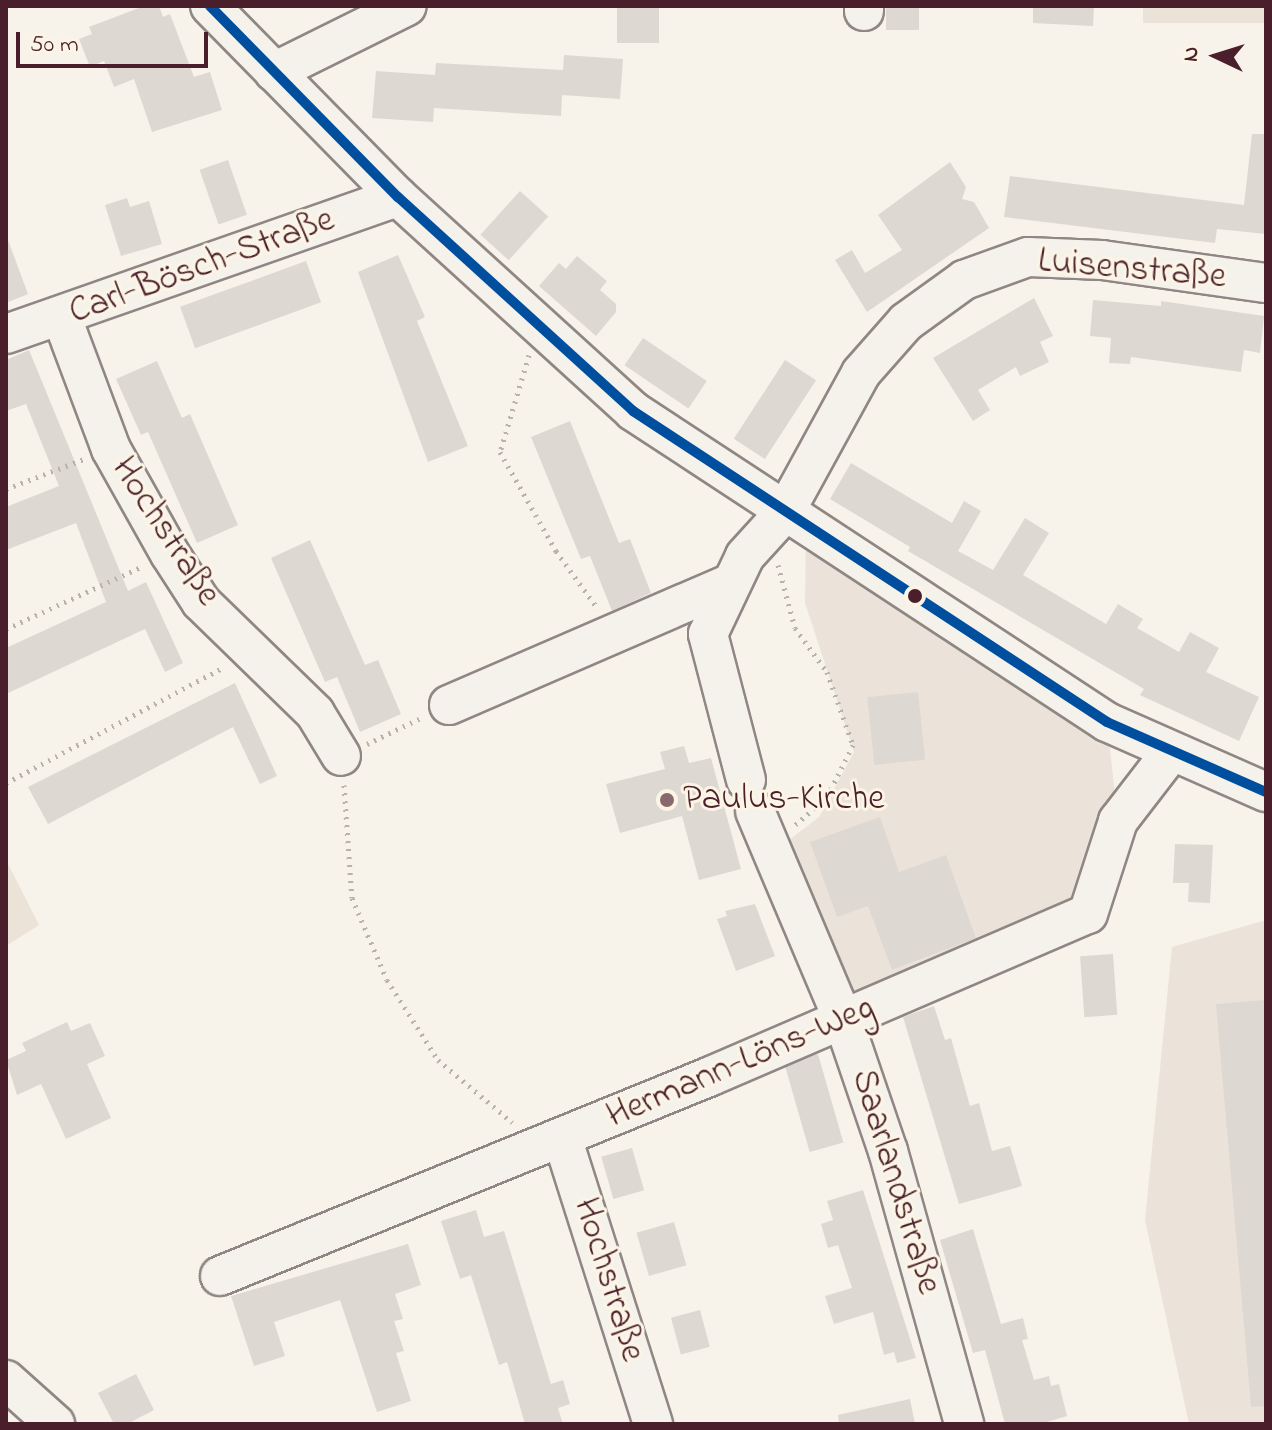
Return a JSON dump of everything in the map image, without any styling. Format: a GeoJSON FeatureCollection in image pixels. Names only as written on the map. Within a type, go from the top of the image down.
{"type":"FeatureCollection","features":[{"type":"Feature","properties":{"kind":"street"},"geometry":{"type":"LineString","coordinates":[[210,6],[398,197],[537,327],[633,411],[1107,722],[1266,792]]}},
{"type":"Feature","properties":{"kind":"street"},"geometry":{"type":"LineString","coordinates":[[274,72],[407,6]]}},
{"type":"Feature","properties":{"kind":"street","name":"Carl-Bösch-Straße"},"geometry":{"type":"LineString","coordinates":[[6,334],[62,318],[398,197]]}},
{"type":"Feature","properties":{"kind":"street","name":"Luisenstraße"},"geometry":{"type":"LineString","coordinates":[[731,583],[745,556],[788,515],[861,373],[906,322],[964,280],[1028,257],[1102,260],[1266,283]]}},
{"type":"Feature","properties":{"kind":"street","name":"Hochstraße"},"geometry":{"type":"LineString","coordinates":[[62,318],[111,449],[170,554],[201,602],[255,650],[315,713],[341,756]]}},
{"type":"Feature","properties":{"kind":"street"},"geometry":{"type":"LineString","coordinates":[[449,705],[618,635],[731,583]]}},
{"type":"Feature","properties":{"kind":"street","name":"Saarlandstraße"},"geometry":{"type":"LineString","coordinates":[[731,583],[708,634],[750,796],[843,1019],[892,1166],[964,1424]]}},
{"type":"Feature","properties":{"kind":"street","name":"Hermann-Löns-Weg"},"geometry":{"type":"LineString","coordinates":[[220,1276],[562,1137],[1088,914],[1118,821],[1172,751]]}},
{"type":"Feature","properties":{"kind":"street","name":"Hochstraße"},"geometry":{"type":"LineString","coordinates":[[562,1137],[653,1424]]}},
{"type":"Feature","properties":{"kind":"street"},"geometry":{"type":"LineString","coordinates":[[6,1380],[55,1424]]}},
{"type":"Feature","properties":{"kind":"path"},"geometry":{"type":"LineString","coordinates":[[537,327],[500,452],[556,551],[618,635]]}},
{"type":"Feature","properties":{"kind":"path"},"geometry":{"type":"LineString","coordinates":[[6,489],[111,449]]}},
{"type":"Feature","properties":{"kind":"path"},"geometry":{"type":"LineString","coordinates":[[770,846],[827,797],[853,745],[827,672],[795,628],[776,559],[788,515]]}},
{"type":"Feature","properties":{"kind":"path"},"geometry":{"type":"LineString","coordinates":[[6,629],[170,554]]}},
{"type":"Feature","properties":{"kind":"path"},"geometry":{"type":"LineString","coordinates":[[6,783],[255,650]]}},
{"type":"Feature","properties":{"kind":"path"},"geometry":{"type":"LineString","coordinates":[[449,705],[341,756],[352,898],[387,980],[450,1070],[507,1121],[562,1137]]}},
{"type":"Feature","properties":{"kind":"shaded area"},"geometry":{"type":"Polygon","coordinates":[[[1143,6],[1266,6],[1266,23],[1143,23],[1143,6]]]}},
{"type":"Feature","properties":{"kind":"shaded area"},"geometry":{"type":"Polygon","coordinates":[[[806,527],[1107,722],[1118,821],[1088,914],[843,1019],[771,854],[819,817],[854,752],[805,603],[806,527]]]}},
{"type":"Feature","properties":{"kind":"shaded area"},"geometry":{"type":"Polygon","coordinates":[[[6,860],[39,925],[6,946],[6,860]]]}},
{"type":"Feature","properties":{"kind":"shaded area"},"geometry":{"type":"Polygon","coordinates":[[[1266,920],[1266,1424],[1189,1424],[1145,1220],[1172,947],[1266,920]]]}},
{"type":"Feature","properties":{"kind":"building"},"geometry":{"type":"Polygon","coordinates":[[[144,6],[159,6],[163,17],[170,14],[194,77],[210,72],[222,110],[152,132],[134,79],[114,87],[104,61],[90,67],[79,39],[92,34],[89,27],[144,6]]]}},
{"type":"Feature","properties":{"kind":"building"},"geometry":{"type":"Polygon","coordinates":[[[617,6],[659,6],[659,43],[617,43],[617,6]]]}},
{"type":"Feature","properties":{"kind":"building"},"geometry":{"type":"Polygon","coordinates":[[[886,6],[919,6],[919,30],[886,30],[886,6]]]}},
{"type":"Feature","properties":{"kind":"building"},"geometry":{"type":"Polygon","coordinates":[[[1033,6],[1094,6],[1093,26],[1033,23],[1033,6]]]}},
{"type":"Feature","properties":{"kind":"building"},"geometry":{"type":"Polygon","coordinates":[[[564,55],[623,59],[620,99],[562,95],[561,116],[434,108],[433,122],[372,118],[376,71],[435,75],[436,63],[563,70],[564,55]]]}},
{"type":"Feature","properties":{"kind":"building"},"geometry":{"type":"Polygon","coordinates":[[[1252,134],[1266,134],[1266,234],[1217,229],[1215,243],[1004,217],[1010,176],[1244,205],[1252,134]]]}},
{"type":"Feature","properties":{"kind":"building"},"geometry":{"type":"Polygon","coordinates":[[[228,160],[247,215],[219,225],[200,170],[228,160]]]}},
{"type":"Feature","properties":{"kind":"building"},"geometry":{"type":"Polygon","coordinates":[[[950,162],[966,187],[962,199],[974,202],[989,228],[867,312],[835,260],[852,250],[865,273],[902,250],[878,215],[950,162]]]}},
{"type":"Feature","properties":{"kind":"building"},"geometry":{"type":"Polygon","coordinates":[[[520,191],[548,216],[509,260],[481,235],[520,191]]]}},
{"type":"Feature","properties":{"kind":"building"},"geometry":{"type":"Polygon","coordinates":[[[127,198],[130,207],[149,201],[162,244],[121,256],[105,205],[127,198]]]}},
{"type":"Feature","properties":{"kind":"building"},"geometry":{"type":"Polygon","coordinates":[[[6,241],[28,294],[6,303],[6,241]]]}},
{"type":"Feature","properties":{"kind":"building"},"geometry":{"type":"Polygon","coordinates":[[[398,255],[425,317],[417,321],[468,446],[428,462],[358,272],[398,255]]]}},
{"type":"Feature","properties":{"kind":"building"},"geometry":{"type":"Polygon","coordinates":[[[577,256],[607,281],[600,290],[616,304],[616,312],[596,336],[539,286],[559,263],[566,269],[577,256]]]}},
{"type":"Feature","properties":{"kind":"building"},"geometry":{"type":"Polygon","coordinates":[[[306,261],[321,302],[195,348],[180,307],[306,261]]]}},
{"type":"Feature","properties":{"kind":"building"},"geometry":{"type":"Polygon","coordinates":[[[1034,298],[1053,336],[1040,342],[1049,362],[1020,376],[1016,367],[978,390],[990,410],[973,421],[933,358],[1034,298]]]}},
{"type":"Feature","properties":{"kind":"building"},"geometry":{"type":"Polygon","coordinates":[[[1093,300],[1161,306],[1161,301],[1264,316],[1260,353],[1244,350],[1241,372],[1131,357],[1130,364],[1109,363],[1111,338],[1090,336],[1093,300]]]}},
{"type":"Feature","properties":{"kind":"building"},"geometry":{"type":"Polygon","coordinates":[[[643,338],[707,381],[688,408],[625,365],[643,338]]]}},
{"type":"Feature","properties":{"kind":"building"},"geometry":{"type":"Polygon","coordinates":[[[29,350],[128,591],[146,582],[183,663],[165,672],[145,629],[6,694],[6,648],[106,602],[76,523],[6,550],[6,507],[59,486],[26,404],[6,411],[6,360],[29,350]]]}},
{"type":"Feature","properties":{"kind":"building"},"geometry":{"type":"Polygon","coordinates":[[[785,360],[816,380],[765,459],[734,439],[785,360]]]}},
{"type":"Feature","properties":{"kind":"building"},"geometry":{"type":"Polygon","coordinates":[[[157,361],[182,418],[190,414],[238,525],[197,543],[148,432],[141,435],[116,379],[157,361]]]}},
{"type":"Feature","properties":{"kind":"building"},"geometry":{"type":"Polygon","coordinates":[[[570,421],[619,543],[630,539],[651,593],[612,611],[590,556],[581,559],[531,437],[570,421]]]}},
{"type":"Feature","properties":{"kind":"building"},"geometry":{"type":"Polygon","coordinates":[[[851,463],[952,523],[964,501],[981,511],[958,551],[993,570],[1025,518],[1049,533],[1023,575],[1106,624],[1118,604],[1143,619],[1137,628],[1179,652],[1190,632],[1219,648],[1206,672],[1259,697],[1239,741],[1140,695],[1144,689],[908,551],[910,547],[830,499],[851,463]]]}},
{"type":"Feature","properties":{"kind":"building"},"geometry":{"type":"Polygon","coordinates":[[[310,540],[365,665],[378,660],[401,714],[360,732],[337,677],[325,682],[271,558],[310,540]]]}},
{"type":"Feature","properties":{"kind":"building"},"geometry":{"type":"Polygon","coordinates":[[[235,683],[277,776],[260,784],[233,727],[48,824],[28,787],[235,683]]]}},
{"type":"Feature","properties":{"kind":"building"},"geometry":{"type":"Polygon","coordinates":[[[918,692],[925,760],[874,765],[867,697],[918,692]]]}},
{"type":"Feature","properties":{"kind":"building","name":"Paulus-Kirche"},"geometry":{"type":"Polygon","coordinates":[[[684,746],[689,763],[711,758],[741,869],[699,880],[682,816],[620,833],[606,784],[665,769],[660,752],[684,746]]]}},
{"type":"Feature","properties":{"kind":"building"},"geometry":{"type":"Polygon","coordinates":[[[880,817],[899,872],[946,855],[976,938],[892,970],[868,906],[837,917],[810,842],[880,817]]]}},
{"type":"Feature","properties":{"kind":"building"},"geometry":{"type":"Polygon","coordinates":[[[1175,844],[1213,845],[1210,903],[1188,902],[1189,883],[1173,883],[1175,844]]]}},
{"type":"Feature","properties":{"kind":"building"},"geometry":{"type":"Polygon","coordinates":[[[755,904],[775,956],[736,971],[717,919],[727,916],[725,911],[755,904]]]}},
{"type":"Feature","properties":{"kind":"building"},"geometry":{"type":"Polygon","coordinates":[[[1113,954],[1117,1015],[1084,1017],[1080,956],[1113,954]]]}},
{"type":"Feature","properties":{"kind":"building"},"geometry":{"type":"Polygon","coordinates":[[[1266,1000],[1266,1406],[1251,1407],[1216,1004],[1266,1000]]]}},
{"type":"Feature","properties":{"kind":"building"},"geometry":{"type":"Polygon","coordinates":[[[934,1006],[945,1040],[951,1038],[970,1106],[979,1103],[992,1151],[1010,1146],[1022,1186],[959,1204],[903,1017],[934,1006]]]}},
{"type":"Feature","properties":{"kind":"building"},"geometry":{"type":"Polygon","coordinates":[[[67,1022],[71,1031],[90,1023],[105,1056],[87,1064],[111,1118],[66,1139],[41,1084],[17,1095],[6,1060],[26,1051],[22,1043],[67,1022]]]}},
{"type":"Feature","properties":{"kind":"building"},"geometry":{"type":"Polygon","coordinates":[[[818,1054],[843,1142],[810,1152],[784,1064],[818,1054]]]}},
{"type":"Feature","properties":{"kind":"building"},"geometry":{"type":"Polygon","coordinates":[[[632,1148],[644,1190],[613,1199],[601,1157],[632,1148]]]}},
{"type":"Feature","properties":{"kind":"building"},"geometry":{"type":"Polygon","coordinates":[[[863,1190],[916,1358],[897,1363],[894,1352],[884,1355],[873,1312],[834,1324],[825,1296],[852,1288],[838,1245],[828,1248],[821,1224],[833,1220],[827,1201],[863,1190]]]}},
{"type":"Feature","properties":{"kind":"building"},"geometry":{"type":"Polygon","coordinates":[[[476,1210],[484,1237],[504,1231],[551,1384],[563,1380],[570,1404],[558,1408],[563,1424],[525,1424],[507,1362],[499,1365],[471,1275],[460,1279],[441,1221],[476,1210]]]}},
{"type":"Feature","properties":{"kind":"building"},"geometry":{"type":"Polygon","coordinates":[[[674,1222],[686,1265],[649,1276],[637,1233],[674,1222]]]}},
{"type":"Feature","properties":{"kind":"building"},"geometry":{"type":"Polygon","coordinates":[[[973,1229],[1001,1324],[1023,1318],[1028,1339],[1022,1340],[1034,1380],[1049,1376],[1051,1386],[1059,1384],[1067,1416],[1040,1424],[1005,1424],[985,1350],[973,1353],[940,1240],[973,1229]]]}},
{"type":"Feature","properties":{"kind":"building"},"geometry":{"type":"Polygon","coordinates":[[[408,1244],[421,1285],[395,1294],[403,1319],[394,1321],[404,1351],[396,1353],[411,1401],[377,1412],[340,1300],[274,1322],[285,1356],[254,1366],[231,1296],[408,1244]]]}},
{"type":"Feature","properties":{"kind":"building"},"geometry":{"type":"Polygon","coordinates":[[[700,1310],[710,1347],[681,1354],[671,1318],[700,1310]]]}},
{"type":"Feature","properties":{"kind":"building"},"geometry":{"type":"Polygon","coordinates":[[[136,1374],[154,1410],[127,1424],[114,1424],[98,1393],[136,1374]]]}},
{"type":"Feature","properties":{"kind":"building"},"geometry":{"type":"Polygon","coordinates":[[[910,1399],[915,1424],[839,1424],[838,1415],[910,1399]]]}},
{"type":"Feature","properties":{"kind":"transit line"},"geometry":{"type":"LineString","coordinates":[[210,6],[398,197],[633,411],[1107,722],[1266,792]]}},
{"type":"Feature","properties":{"kind":"place","name":"Paulus-Kirche"},"geometry":{"type":"Point","coordinates":[667,800]}}]}
